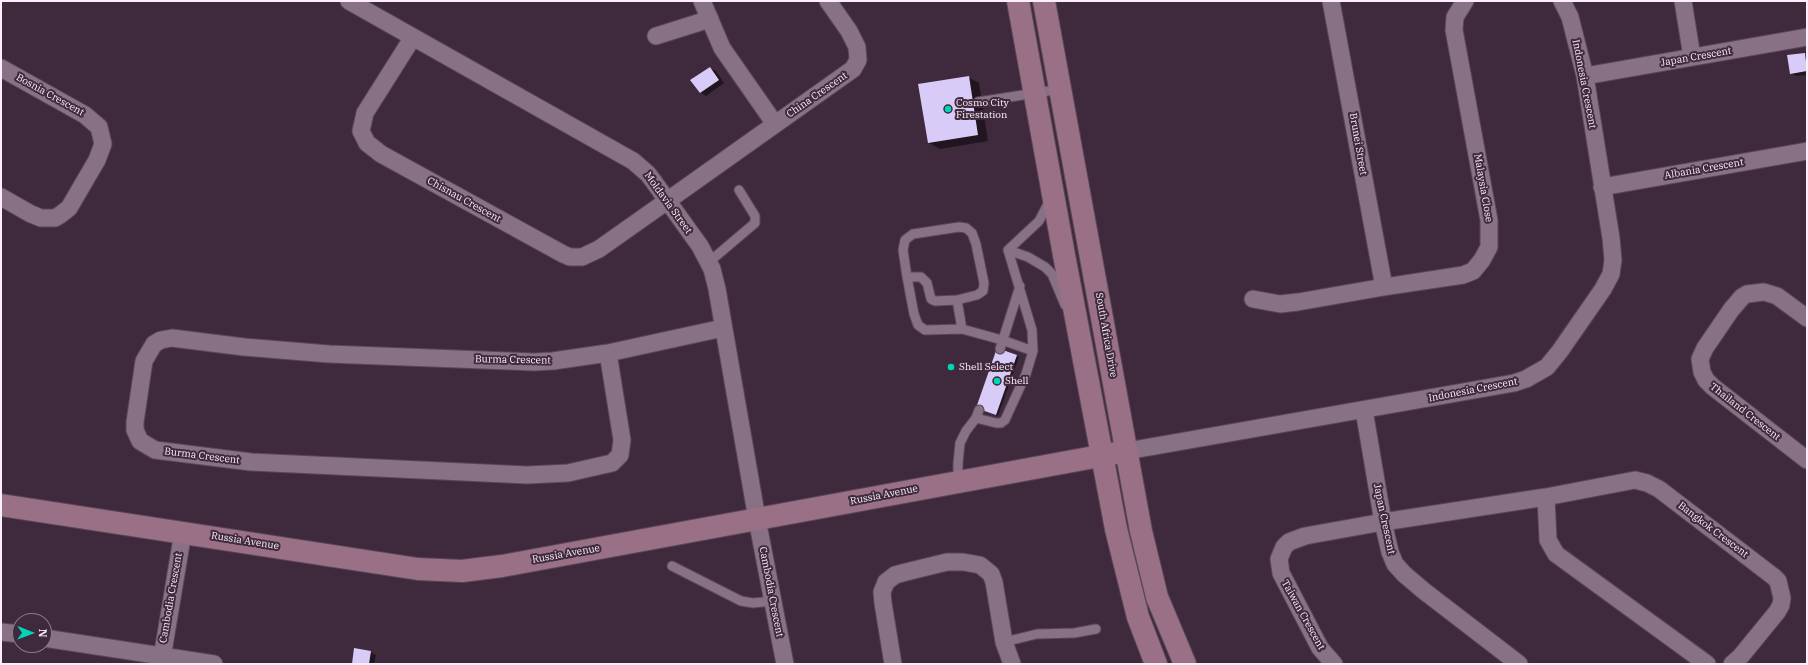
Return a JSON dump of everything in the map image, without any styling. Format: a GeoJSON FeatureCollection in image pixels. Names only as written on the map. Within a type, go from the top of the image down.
{"type":"FeatureCollection","features":[{"type":"Feature","properties":{"kind":"street","name":"Moldavia Street"},"geometry":{"type":"LineString","coordinates":[[349,1],[633,161],[648,174],[700,246],[709,262],[714,277],[757,519]]}},
{"type":"Feature","properties":{"kind":"street"},"geometry":{"type":"LineString","coordinates":[[702,1],[722,48],[775,124]]}},
{"type":"Feature","properties":{"kind":"street","name":"China Crescent"},"geometry":{"type":"LineString","coordinates":[[667,201],[850,72],[858,60],[859,54],[854,40],[828,1]]}},
{"type":"Feature","properties":{"kind":"street"},"geometry":{"type":"LineString","coordinates":[[1018,1],[1079,339],[1102,456],[1128,578],[1138,617],[1156,664]]}},
{"type":"Feature","properties":{"kind":"street","name":"South Africa Drive"},"geometry":{"type":"LineString","coordinates":[[1044,1],[1151,576],[1167,624],[1185,664]]}},
{"type":"Feature","properties":{"kind":"street","name":"Brunei Street"},"geometry":{"type":"LineString","coordinates":[[1331,1],[1384,287]]}},
{"type":"Feature","properties":{"kind":"street","name":"Malaysia Close"},"geometry":{"type":"LineString","coordinates":[[1253,299],[1280,304],[1298,302],[1463,275],[1473,271],[1485,255],[1488,247],[1489,220],[1454,30],[1455,17],[1465,1]]}},
{"type":"Feature","properties":{"kind":"street","name":"Indonesia Crescent"},"geometry":{"type":"LineString","coordinates":[[1127,451],[1514,383],[1526,379],[1546,367],[1560,351],[1603,289],[1611,274],[1613,260],[1613,250],[1585,76],[1570,17],[1562,1]]}},
{"type":"Feature","properties":{"kind":"street"},"geometry":{"type":"LineString","coordinates":[[1683,1],[1692,57]]}},
{"type":"Feature","properties":{"kind":"street"},"geometry":{"type":"LineString","coordinates":[[656,36],[710,19]]}},
{"type":"Feature","properties":{"kind":"street","name":"Chisnau Crescent"},"geometry":{"type":"LineString","coordinates":[[413,37],[365,113],[361,130],[363,138],[372,148],[570,257],[582,257],[588,255],[667,201]]}},
{"type":"Feature","properties":{"kind":"street","name":"Japan Crescent"},"geometry":{"type":"LineString","coordinates":[[1585,76],[1807,37]]}},
{"type":"Feature","properties":{"kind":"street","name":"Bosnia Crescent"},"geometry":{"type":"LineString","coordinates":[[1,68],[85,115],[99,128],[103,144],[101,152],[69,208],[55,218],[41,218],[1,197]]}},
{"type":"Feature","properties":{"kind":"street","name":"Albania Crescent"},"geometry":{"type":"LineString","coordinates":[[1602,187],[1807,151]]}},
{"type":"Feature","properties":{"kind":"street","name":"Thailand Crescent"},"geometry":{"type":"LineString","coordinates":[[1807,318],[1771,293],[1758,292],[1747,294],[1742,297],[1731,310],[1705,348],[1700,359],[1702,372],[1706,380],[1713,387],[1807,460]]}},
{"type":"Feature","properties":{"kind":"street","name":"Burma Crescent"},"geometry":{"type":"LineString","coordinates":[[608,353],[622,440],[620,455],[612,463],[568,473],[527,475],[251,462],[155,450],[140,442],[135,430],[144,361],[154,344],[161,340],[172,338],[244,347],[329,354],[534,362],[554,361],[608,353],[723,328]]}},
{"type":"Feature","properties":{"kind":"street","name":"Japan Crescent"},"geometry":{"type":"LineString","coordinates":[[1364,410],[1383,522],[1390,552],[1399,569],[1424,591],[1519,664]]}},
{"type":"Feature","properties":{"kind":"street","name":"Russia Avenue"},"geometry":{"type":"LineString","coordinates":[[1,505],[418,569],[455,571],[496,567],[1127,451]]}},
{"type":"Feature","properties":{"kind":"street","name":"Bangkok Crescent"},"geometry":{"type":"LineString","coordinates":[[1383,522],[1546,497],[1627,480],[1647,483],[1659,489],[1774,576],[1778,581],[1781,592],[1781,605],[1741,656],[1732,664]]}},
{"type":"Feature","properties":{"kind":"street"},"geometry":{"type":"LineString","coordinates":[[1546,497],[1548,540],[1556,554],[1707,664]]}},
{"type":"Feature","properties":{"kind":"street","name":"Cambodia Crescent"},"geometry":{"type":"LineString","coordinates":[[757,519],[784,664]]}},
{"type":"Feature","properties":{"kind":"street","name":"Taiwan Crescent"},"geometry":{"type":"LineString","coordinates":[[1334,664],[1320,648],[1286,584],[1279,566],[1281,553],[1289,542],[1296,539],[1383,522]]}},
{"type":"Feature","properties":{"kind":"street","name":"Cambodia Crescent"},"geometry":{"type":"LineString","coordinates":[[161,660],[183,532]]}},
{"type":"Feature","properties":{"kind":"street"},"geometry":{"type":"LineString","coordinates":[[893,664],[882,603],[883,586],[895,575],[947,562],[963,562],[980,565],[991,574],[994,582],[1004,642],[1012,664]]}},
{"type":"Feature","properties":{"kind":"street"},"geometry":{"type":"LineString","coordinates":[[1,632],[12,633]]}},
{"type":"Feature","properties":{"kind":"street"},"geometry":{"type":"LineString","coordinates":[[52,640],[161,660],[214,664]]}},
{"type":"Feature","properties":{"kind":"lane"},"geometry":{"type":"LineString","coordinates":[[978,102],[1060,89]]}},
{"type":"Feature","properties":{"kind":"lane"},"geometry":{"type":"LineString","coordinates":[[709,262],[755,223],[755,216],[739,190]]}},
{"type":"Feature","properties":{"kind":"lane"},"geometry":{"type":"LineString","coordinates":[[1008,250],[1039,221],[1053,194]]}},
{"type":"Feature","properties":{"kind":"lane"},"geometry":{"type":"LineString","coordinates":[[907,277],[921,277],[927,283],[931,299],[935,301],[957,300],[977,295],[983,291],[984,284],[976,244],[972,233],[966,228],[959,227],[913,234],[905,240],[903,250],[907,277],[914,314],[918,325],[925,330],[962,330],[1001,344],[1032,351]]}},
{"type":"Feature","properties":{"kind":"lane"},"geometry":{"type":"LineString","coordinates":[[958,481],[960,443],[966,431],[978,414],[996,423],[1005,420],[1026,374],[1032,351],[1032,330],[1008,250]]}},
{"type":"Feature","properties":{"kind":"lane"},"geometry":{"type":"LineString","coordinates":[[1008,250],[1039,262],[1052,274],[1079,339]]}},
{"type":"Feature","properties":{"kind":"lane"},"geometry":{"type":"LineString","coordinates":[[1001,344],[1020,286]]}},
{"type":"Feature","properties":{"kind":"lane"},"geometry":{"type":"LineString","coordinates":[[957,300],[962,330]]}},
{"type":"Feature","properties":{"kind":"lane"},"geometry":{"type":"LineString","coordinates":[[672,566],[742,601],[753,603],[773,601]]}},
{"type":"Feature","properties":{"kind":"lane"},"geometry":{"type":"LineString","coordinates":[[1004,642],[1037,634],[1096,629]]}},
{"type":"Feature","properties":{"kind":"building"},"geometry":{"type":"Polygon","coordinates":[[[1805,53],[1807,71],[1790,74],[1787,55],[1805,53]]]}},
{"type":"Feature","properties":{"kind":"building"},"geometry":{"type":"Polygon","coordinates":[[[710,67],[719,80],[700,93],[690,80],[710,67]]]}},
{"type":"Feature","properties":{"kind":"building","name":"Cosmo City Firestation"},"geometry":{"type":"Polygon","coordinates":[[[969,76],[978,135],[928,143],[918,84],[969,76]]]}},
{"type":"Feature","properties":{"kind":"building"},"geometry":{"type":"Polygon","coordinates":[[[997,348],[1017,355],[996,415],[976,408],[997,348]]]}},
{"type":"Feature","properties":{"kind":"building"},"geometry":{"type":"Polygon","coordinates":[[[354,648],[371,651],[369,664],[352,664],[354,648]]]}},
{"type":"Feature","properties":{"kind":"place","name":"Cosmo City Firestation"},"geometry":{"type":"Point","coordinates":[948,109]}},
{"type":"Feature","properties":{"kind":"place","name":"Shell Select"},"geometry":{"type":"Point","coordinates":[951,367]}},
{"type":"Feature","properties":{"kind":"place","name":"Shell"},"geometry":{"type":"Point","coordinates":[997,381]}}]}
